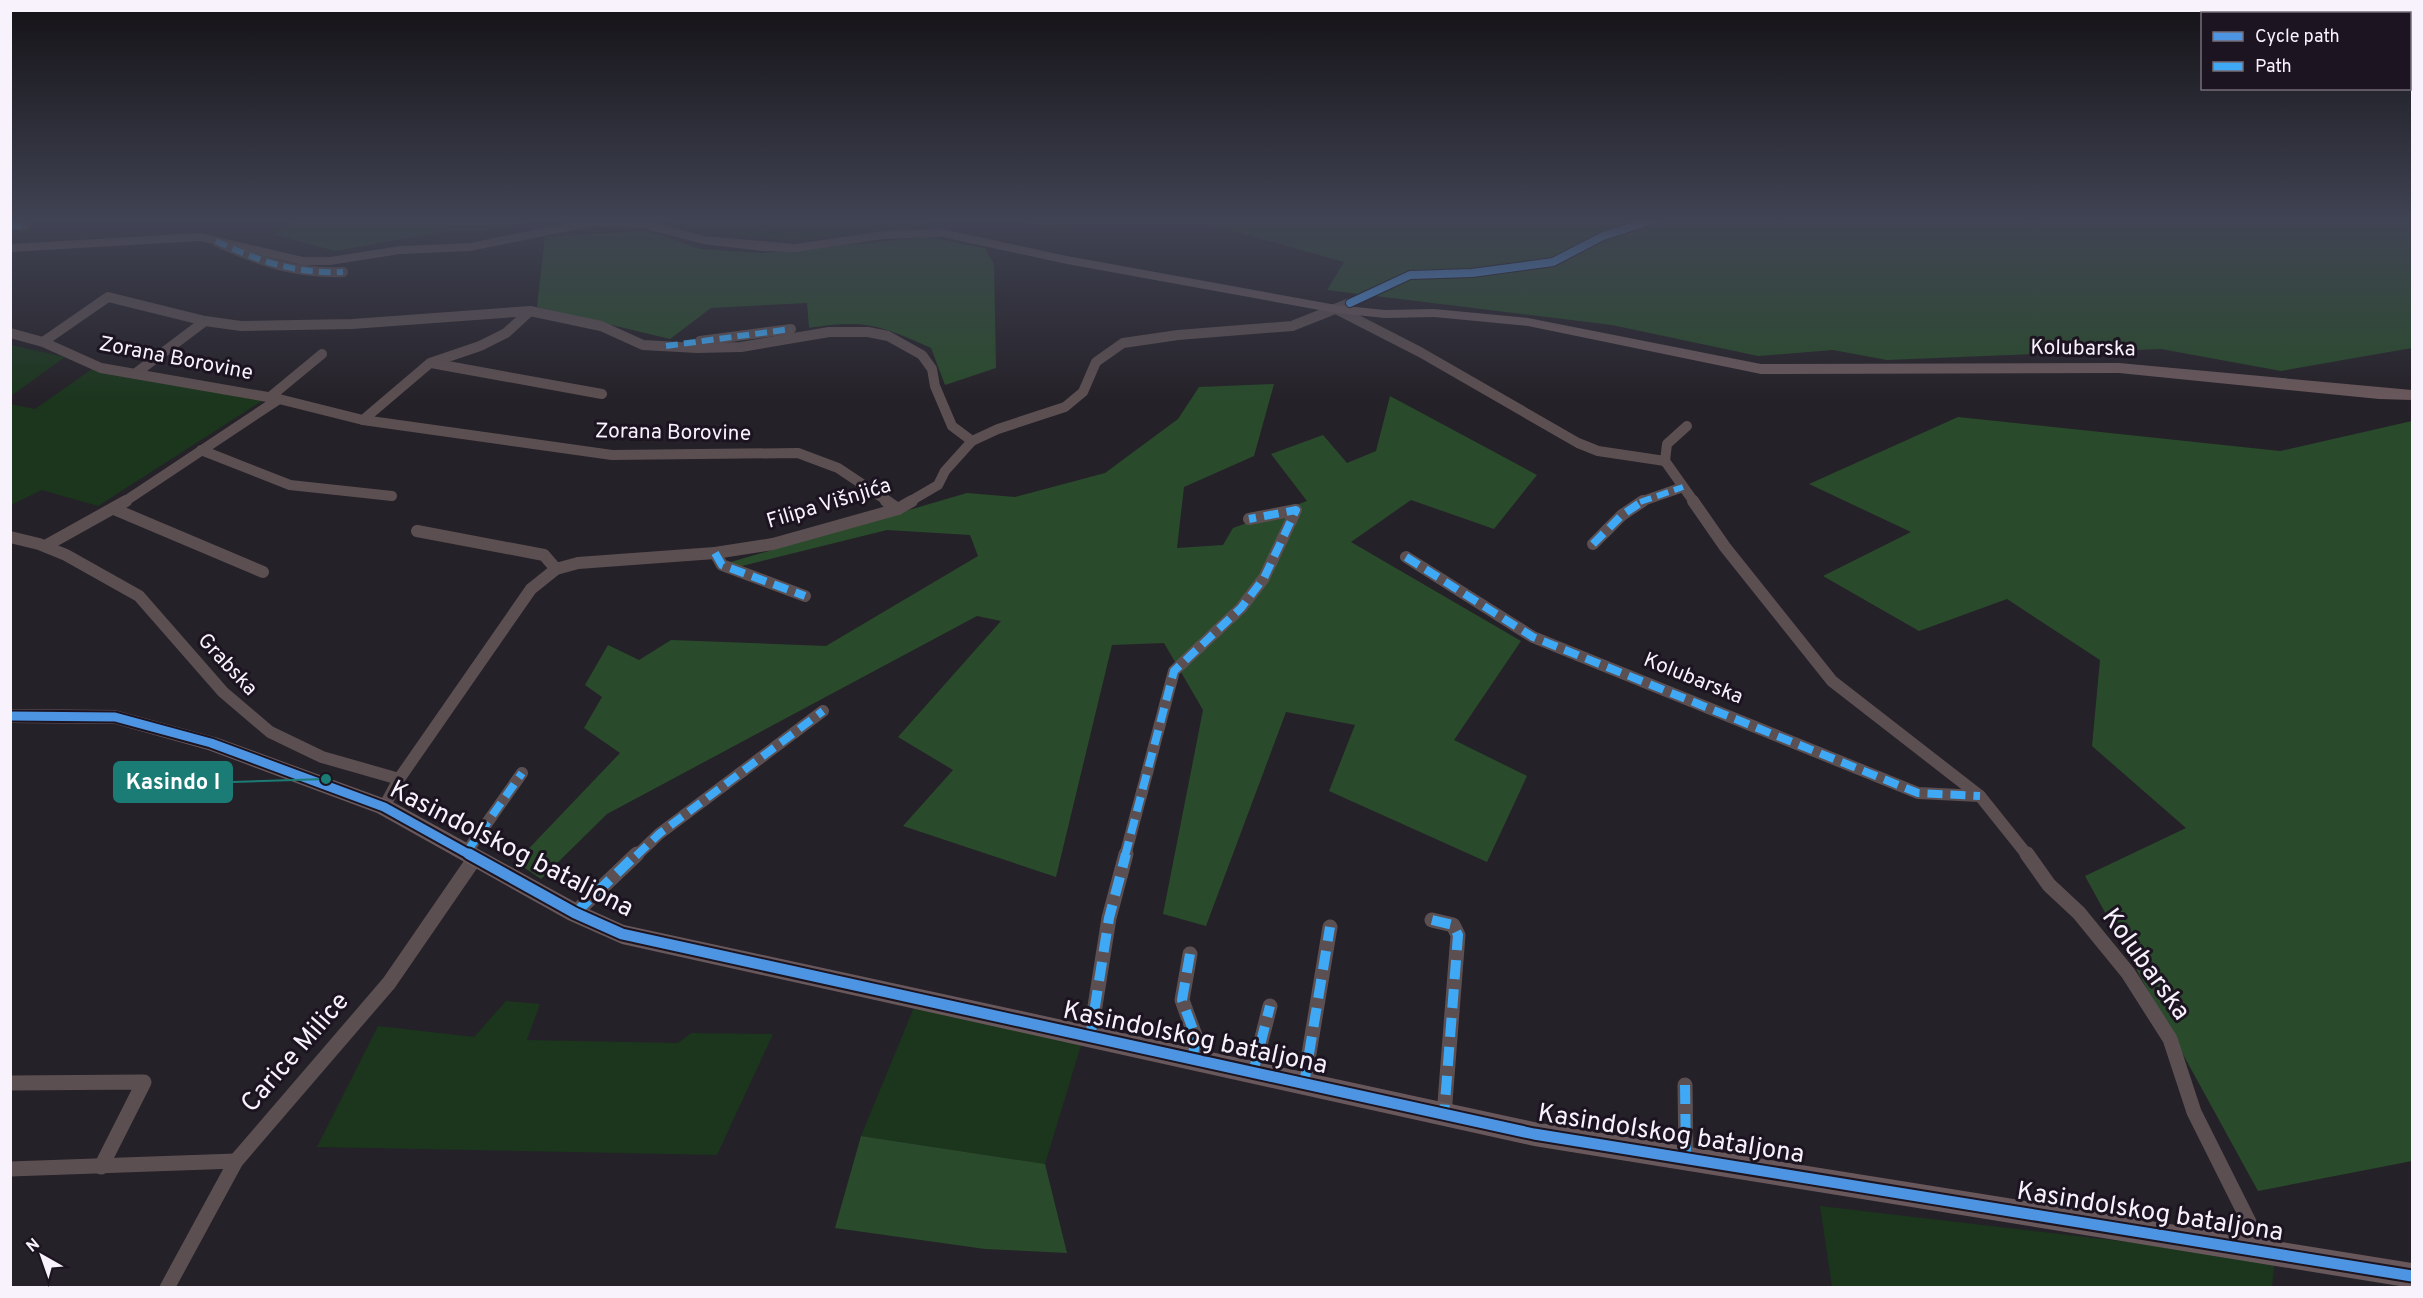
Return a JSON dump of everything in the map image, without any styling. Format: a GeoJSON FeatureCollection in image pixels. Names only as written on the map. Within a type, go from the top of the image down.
{"type":"FeatureCollection","features":[{"type":"Feature","properties":{"kind":"main road"},"geometry":{"type":"LineString","coordinates":[[1184,280],[1343,306]]}},
{"type":"Feature","properties":{"kind":"main road","name":"Kolubarska"},"geometry":{"type":"LineString","coordinates":[[1343,306],[1385,314],[1434,313],[1527,322],[1735,366],[1784,370],[2119,368],[2379,394],[2412,395]]}},
{"type":"Feature","properties":{"kind":"main road","name":"Kasindolskog bataljona"},"geometry":{"type":"LineString","coordinates":[[10,716],[115,717],[211,743],[384,807],[575,913],[622,934],[1534,1134],[2412,1276]]}},
{"type":"Feature","properties":{"kind":"street","name":"Zorana Borovine"},"geometry":{"type":"LineString","coordinates":[[43,342],[108,297],[205,321]]}},
{"type":"Feature","properties":{"kind":"street","name":"Filipa Višnjića"},"geometry":{"type":"LineString","coordinates":[[384,807],[399,779],[531,589],[544,576],[556,569],[578,563],[715,553],[773,544],[898,509],[938,485],[945,471],[972,441],[998,429],[1065,407],[1083,392],[1096,362],[1123,343],[1178,335],[1292,326],[1343,306]]}},
{"type":"Feature","properties":{"kind":"street"},"geometry":{"type":"LineString","coordinates":[[1343,306],[1578,443],[1598,451],[1665,461],[1667,444],[1687,426]]}},
{"type":"Feature","properties":{"kind":"street"},"geometry":{"type":"LineString","coordinates":[[363,420],[430,363],[480,346],[506,333],[530,310]]}},
{"type":"Feature","properties":{"kind":"street"},"geometry":{"type":"LineString","coordinates":[[136,374],[205,321],[251,326],[352,324],[530,310],[601,326],[643,345],[666,346],[741,347],[798,336],[850,330],[888,336],[922,354],[932,369],[935,386],[952,426],[972,441]]}},
{"type":"Feature","properties":{"kind":"street"},"geometry":{"type":"LineString","coordinates":[[666,346],[791,329]]}},
{"type":"Feature","properties":{"kind":"street","name":"Zorana Borovine"},"geometry":{"type":"LineString","coordinates":[[10,333],[43,342],[101,368],[275,398],[363,420],[612,455],[798,453],[818,457],[833,464],[898,509]]}},
{"type":"Feature","properties":{"kind":"street","name":"Zorana Borovine"},"geometry":{"type":"LineString","coordinates":[[275,398],[322,354]]}},
{"type":"Feature","properties":{"kind":"street","name":"Zorana Borovine"},"geometry":{"type":"LineString","coordinates":[[430,363],[602,394]]}},
{"type":"Feature","properties":{"kind":"street"},"geometry":{"type":"LineString","coordinates":[[47,544],[114,508],[275,398]]}},
{"type":"Feature","properties":{"kind":"street"},"geometry":{"type":"LineString","coordinates":[[201,450],[290,485],[392,496]]}},
{"type":"Feature","properties":{"kind":"street","name":"Kolubarska"},"geometry":{"type":"LineString","coordinates":[[1665,461],[1725,547],[1832,681],[1980,796],[2005,824],[2049,885],[2079,913],[2128,973],[2170,1039],[2194,1112],[2248,1220],[2260,1252]]}},
{"type":"Feature","properties":{"kind":"street"},"geometry":{"type":"LineString","coordinates":[[1593,544],[1629,507],[1661,491],[1683,486]]}},
{"type":"Feature","properties":{"kind":"street"},"geometry":{"type":"LineString","coordinates":[[114,508],[263,572]]}},
{"type":"Feature","properties":{"kind":"street","name":"Kasindolskog bataljona"},"geometry":{"type":"LineString","coordinates":[[1090,1038],[1109,918],[1174,671],[1240,608],[1264,578],[1296,510],[1249,519]]}},
{"type":"Feature","properties":{"kind":"street"},"geometry":{"type":"LineString","coordinates":[[417,531],[544,555],[556,569]]}},
{"type":"Feature","properties":{"kind":"street","name":"Grabska"},"geometry":{"type":"LineString","coordinates":[[10,537],[47,544],[93,568],[143,600],[207,676],[252,719],[285,742],[309,755],[399,779]]}},
{"type":"Feature","properties":{"kind":"street"},"geometry":{"type":"LineString","coordinates":[[715,553],[722,565],[805,596]]}},
{"type":"Feature","properties":{"kind":"street","name":"Kolubarska"},"geometry":{"type":"LineString","coordinates":[[1406,557],[1533,637],[1918,793],[1980,796]]}},
{"type":"Feature","properties":{"kind":"street"},"geometry":{"type":"LineString","coordinates":[[575,913],[659,834],[823,711]]}},
{"type":"Feature","properties":{"kind":"street","name":"Carice Milice"},"geometry":{"type":"LineString","coordinates":[[167,1287],[236,1161],[389,983],[522,773]]}},
{"type":"Feature","properties":{"kind":"street"},"geometry":{"type":"LineString","coordinates":[[1431,920],[1453,925],[1458,935],[1444,1115]]}},
{"type":"Feature","properties":{"kind":"street"},"geometry":{"type":"LineString","coordinates":[[1304,1084],[1330,927]]}},
{"type":"Feature","properties":{"kind":"street"},"geometry":{"type":"LineString","coordinates":[[1190,954],[1182,1000],[1196,1038],[1192,1060]]}},
{"type":"Feature","properties":{"kind":"street"},"geometry":{"type":"LineString","coordinates":[[1253,1073],[1270,1006]]}},
{"type":"Feature","properties":{"kind":"street"},"geometry":{"type":"LineString","coordinates":[[10,1083],[144,1082],[101,1167]]}},
{"type":"Feature","properties":{"kind":"street"},"geometry":{"type":"LineString","coordinates":[[1685,1085],[1686,1159]]}},
{"type":"Feature","properties":{"kind":"street"},"geometry":{"type":"LineString","coordinates":[[10,1169],[236,1161]]}},
{"type":"Feature","properties":{"kind":"green space"},"geometry":{"type":"Polygon","coordinates":[[[540,280],[994,280],[996,368],[945,385],[931,348],[871,326],[844,324],[809,328],[807,303],[711,308],[670,339],[537,307],[540,280]]]}},
{"type":"Feature","properties":{"kind":"green space"},"geometry":{"type":"Polygon","coordinates":[[[1333,280],[2412,280],[2412,348],[2281,371],[2161,349],[1887,360],[1833,350],[1758,356],[1612,325],[1327,290],[1333,280]]]}},
{"type":"Feature","properties":{"kind":"green space"},"geometry":{"type":"Polygon","coordinates":[[[11,345],[65,357],[11,396],[11,345]]]}},
{"type":"Feature","properties":{"kind":"green space"},"geometry":{"type":"Polygon","coordinates":[[[92,369],[262,401],[98,506],[42,490],[11,505],[10,404],[35,409],[92,369]]]}},
{"type":"Feature","properties":{"kind":"green space"},"geometry":{"type":"Polygon","coordinates":[[[1274,384],[1254,456],[1184,487],[1177,548],[1223,545],[1233,528],[1307,501],[1271,454],[1323,435],[1347,463],[1376,451],[1390,396],[1537,475],[1494,529],[1411,500],[1351,542],[1521,641],[1454,740],[1527,776],[1487,862],[1329,791],[1355,725],[1286,712],[1206,926],[1163,914],[1203,710],[1164,643],[1112,645],[1056,877],[903,826],[953,770],[898,737],[1001,621],[977,616],[607,814],[541,879],[516,862],[620,753],[584,728],[602,697],[585,685],[608,645],[639,660],[671,640],[826,646],[978,556],[970,535],[887,530],[734,568],[731,562],[967,493],[1015,497],[1105,473],[1178,419],[1199,387],[1274,384]]]}},
{"type":"Feature","properties":{"kind":"green space"},"geometry":{"type":"Polygon","coordinates":[[[1958,417],[2280,451],[2412,421],[2412,1161],[2258,1191],[2085,876],[2186,828],[2092,746],[2100,660],[2007,599],[1919,631],[1823,576],[1911,532],[1809,484],[1958,417]]]}},
{"type":"Feature","properties":{"kind":"green space"},"geometry":{"type":"Polygon","coordinates":[[[506,1001],[540,1004],[527,1040],[678,1043],[691,1033],[773,1034],[717,1155],[317,1147],[378,1026],[474,1037],[506,1001]]]}},
{"type":"Feature","properties":{"kind":"green space"},"geometry":{"type":"Polygon","coordinates":[[[915,1005],[1082,1042],[1045,1164],[861,1136],[915,1005]]]}},
{"type":"Feature","properties":{"kind":"green space"},"geometry":{"type":"Polygon","coordinates":[[[861,1136],[1045,1164],[1067,1253],[985,1249],[835,1228],[861,1136]]]}},
{"type":"Feature","properties":{"kind":"green space"},"geometry":{"type":"Polygon","coordinates":[[[1820,1206],[2275,1259],[2272,1287],[1832,1287],[1820,1206]]]}},
{"type":"Feature","properties":{"kind":"marked path"},"geometry":{"type":"LineString","coordinates":[[666,346],[791,329]]}},
{"type":"Feature","properties":{"kind":"marked path"},"geometry":{"type":"LineString","coordinates":[[1593,544],[1612,523],[1644,500],[1683,487]]}},
{"type":"Feature","properties":{"kind":"marked path"},"geometry":{"type":"LineString","coordinates":[[1090,1038],[1109,918],[1174,671],[1241,608],[1264,578],[1296,510],[1249,519]]}},
{"type":"Feature","properties":{"kind":"marked path"},"geometry":{"type":"LineString","coordinates":[[715,553],[722,565],[805,596]]}},
{"type":"Feature","properties":{"kind":"marked path"},"geometry":{"type":"LineString","coordinates":[[1406,557],[1533,637],[1918,793],[1980,796]]}},
{"type":"Feature","properties":{"kind":"marked path"},"geometry":{"type":"LineString","coordinates":[[575,913],[659,834],[823,711]]}},
{"type":"Feature","properties":{"kind":"marked path"},"geometry":{"type":"LineString","coordinates":[[466,853],[522,773]]}},
{"type":"Feature","properties":{"kind":"marked path"},"geometry":{"type":"LineString","coordinates":[[1432,920],[1453,925],[1458,935],[1444,1115]]}},
{"type":"Feature","properties":{"kind":"marked path"},"geometry":{"type":"LineString","coordinates":[[1304,1084],[1330,927]]}},
{"type":"Feature","properties":{"kind":"marked path"},"geometry":{"type":"LineString","coordinates":[[1190,954],[1182,1000],[1196,1038],[1192,1060]]}},
{"type":"Feature","properties":{"kind":"marked path"},"geometry":{"type":"LineString","coordinates":[[1253,1073],[1270,1006]]}},
{"type":"Feature","properties":{"kind":"marked path"},"geometry":{"type":"LineString","coordinates":[[1685,1085],[1686,1159]]}},
{"type":"Feature","properties":{"kind":"cycle path"},"geometry":{"type":"LineString","coordinates":[[1350,303],[1400,280]]}},
{"type":"Feature","properties":{"kind":"cycle path"},"geometry":{"type":"LineString","coordinates":[[10,716],[115,717],[211,743],[384,807],[575,913],[622,934],[1534,1134],[2412,1276]]}},
{"type":"Feature","properties":{"kind":"place","name":"Kasindo I"},"geometry":{"type":"Point","coordinates":[326,779]}}]}
